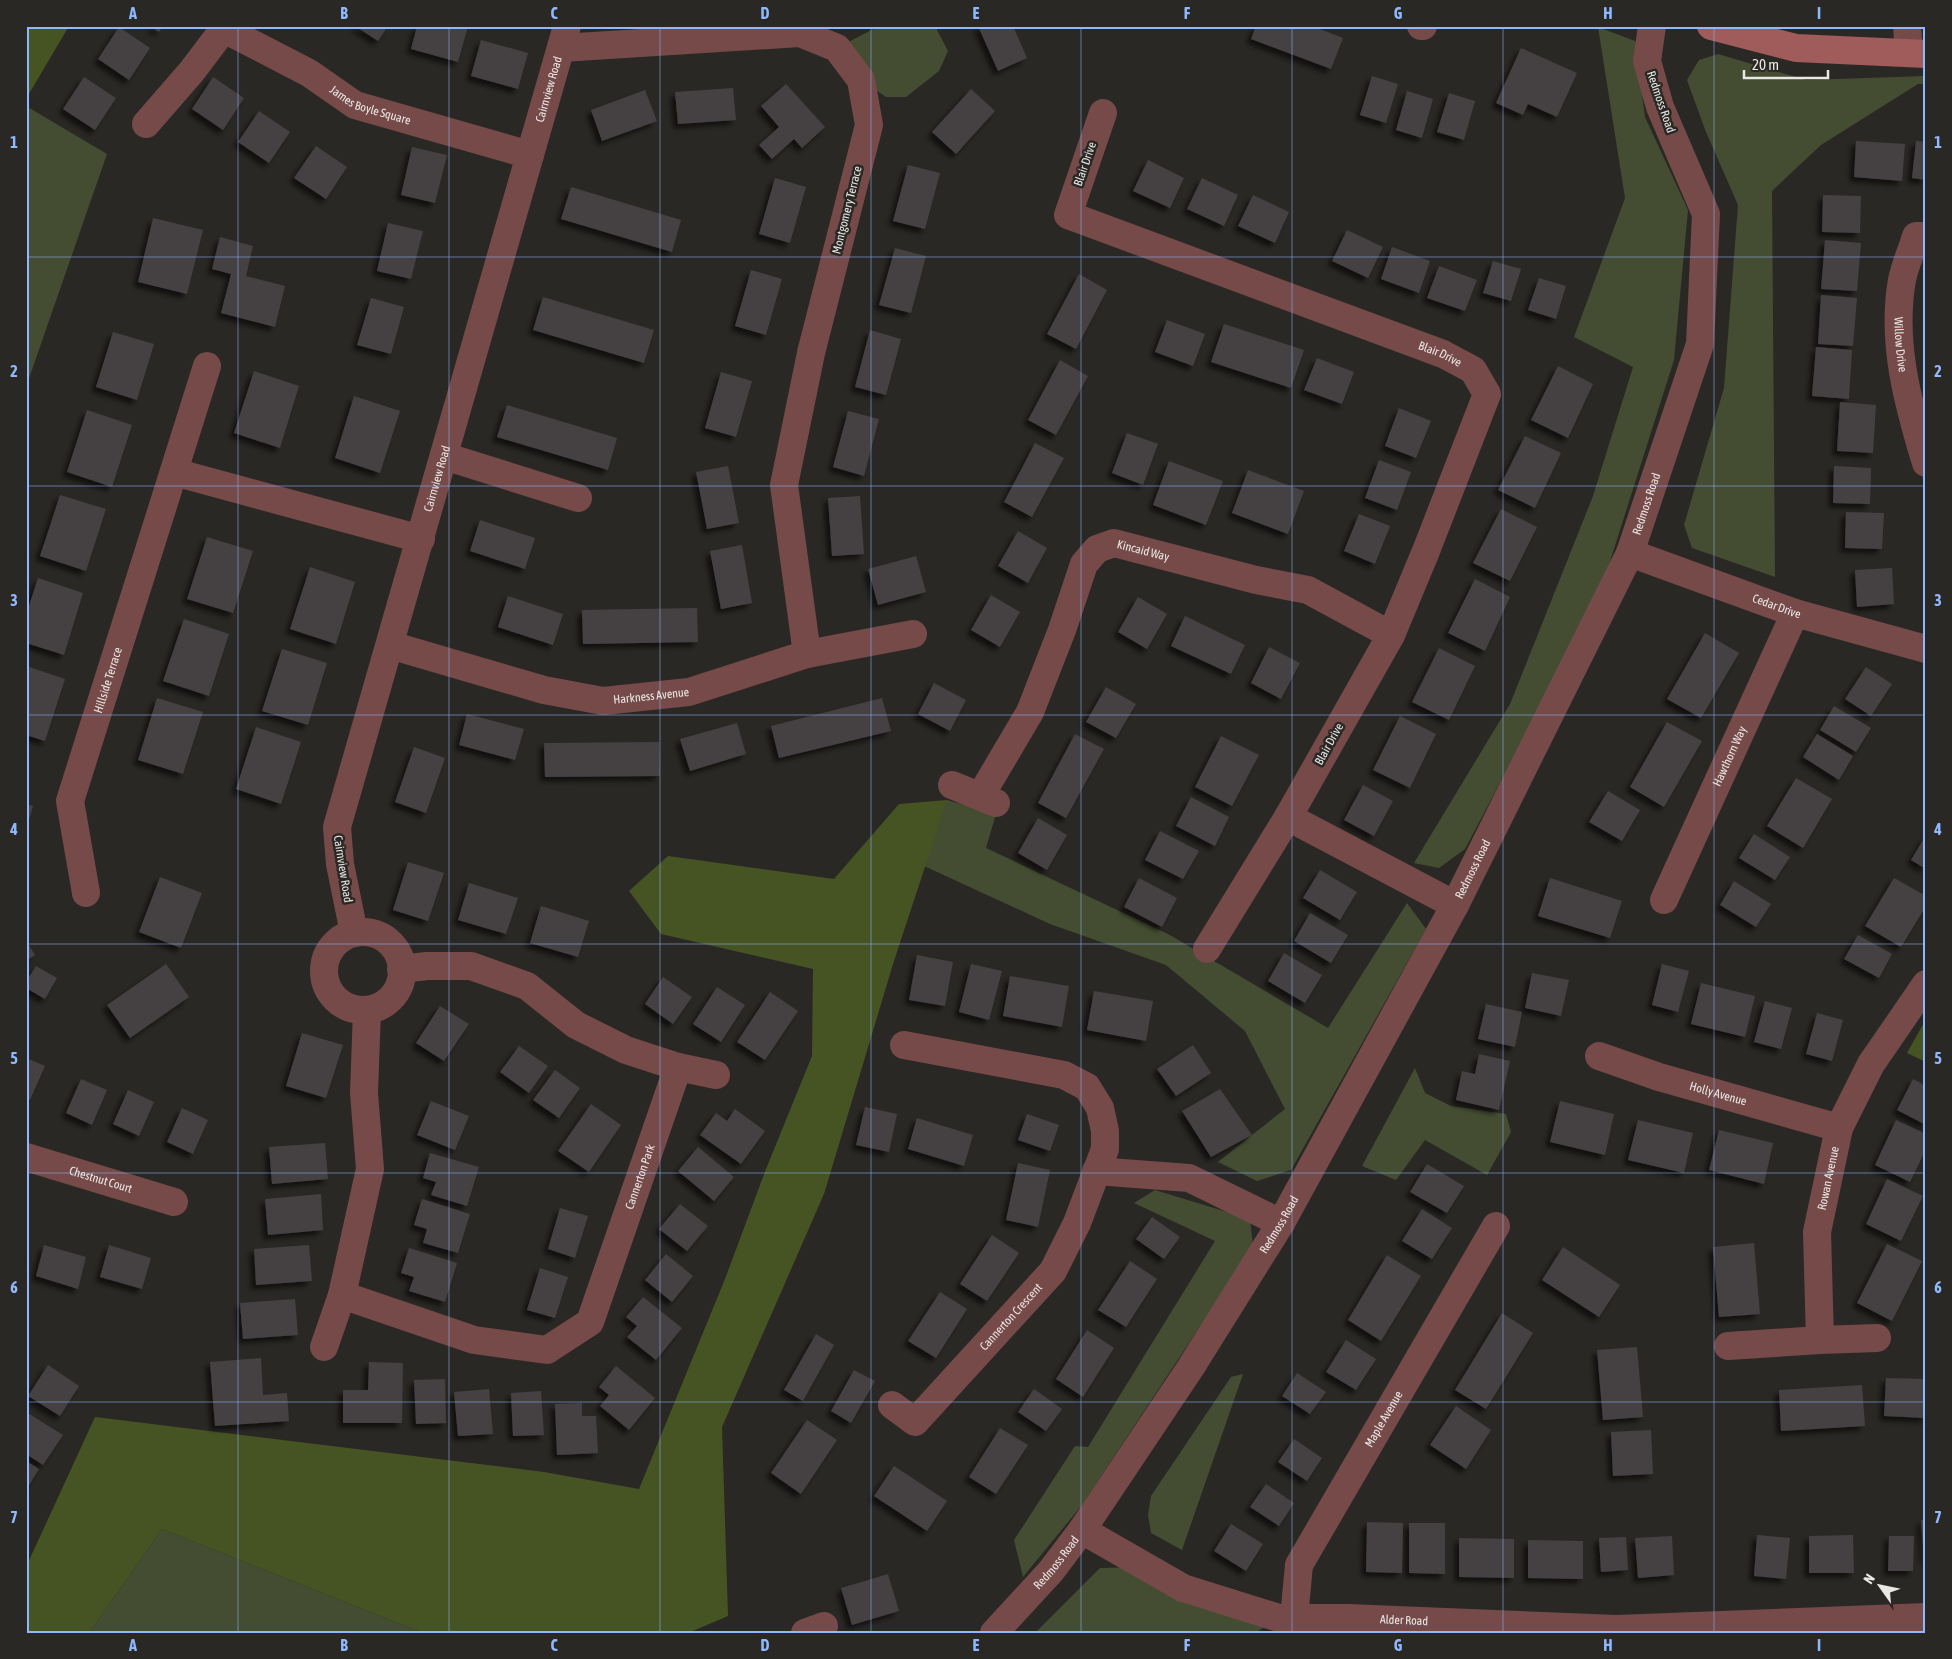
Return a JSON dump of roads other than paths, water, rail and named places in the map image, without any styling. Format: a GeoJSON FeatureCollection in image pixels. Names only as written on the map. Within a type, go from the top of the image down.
{"type":"FeatureCollection","features":[{"type":"Feature","properties":{"kind":"main road"},"geometry":{"type":"LineString","coordinates":[[1711,26],[1775,34],[1796,48],[1917,53]]}},
{"type":"Feature","properties":{"kind":"street","name":"Redmoss Road"},"geometry":{"type":"LineString","coordinates":[[994,1633],[1050,1571],[1082,1530],[1192,1367],[1282,1223],[1455,905],[1630,553],[1700,344],[1706,214],[1660,107],[1647,61],[1652,26]]}},
{"type":"Feature","properties":{"kind":"street"},"geometry":{"type":"LineString","coordinates":[[1907,26],[1917,53]]}},
{"type":"Feature","properties":{"kind":"street","name":"James Boyle Square"},"geometry":{"type":"LineString","coordinates":[[146,124],[225,28],[309,73],[355,105],[530,155]]}},
{"type":"Feature","properties":{"kind":"street","name":"Montgomery Terrace"},"geometry":{"type":"LineString","coordinates":[[564,37],[800,33],[838,48],[861,80],[869,125],[811,353],[784,485],[807,654]]}},
{"type":"Feature","properties":{"kind":"street","name":"Cairnview Road"},"geometry":{"type":"LineString","coordinates":[[354,933],[340,864],[337,827],[564,37]]}},
{"type":"Feature","properties":{"kind":"street","name":"Blair Drive"},"geometry":{"type":"LineString","coordinates":[[1103,113],[1068,215],[1443,354],[1473,370],[1488,394],[1391,635],[1288,817],[1207,949]]}},
{"type":"Feature","properties":{"kind":"street","name":"Willow Drive"},"geometry":{"type":"LineString","coordinates":[[1926,236],[1916,236],[1902,280],[1898,336],[1910,410],[1926,463]]}},
{"type":"Feature","properties":{"kind":"street","name":"Hillside Terrace"},"geometry":{"type":"LineString","coordinates":[[86,893],[70,801],[207,366]]}},
{"type":"Feature","properties":{"kind":"street"},"geometry":{"type":"LineString","coordinates":[[444,456],[578,498]]}},
{"type":"Feature","properties":{"kind":"street"},"geometry":{"type":"LineString","coordinates":[[174,472],[421,539]]}},
{"type":"Feature","properties":{"kind":"street","name":"Kincaid Way"},"geometry":{"type":"LineString","coordinates":[[952,785],[988,799],[1030,712],[1062,630],[1084,564],[1097,549],[1114,543],[1256,580],[1308,590],[1391,635]]}},
{"type":"Feature","properties":{"kind":"street","name":"Cedar Drive"},"geometry":{"type":"LineString","coordinates":[[1630,553],[1795,613],[1926,649]]}},
{"type":"Feature","properties":{"kind":"street","name":"Hawthorn Way"},"geometry":{"type":"LineString","coordinates":[[1664,900],[1795,613]]}},
{"type":"Feature","properties":{"kind":"street","name":"Harkness Avenue"},"geometry":{"type":"LineString","coordinates":[[390,645],[544,690],[603,701],[689,692],[807,654],[913,634]]}},
{"type":"Feature","properties":{"kind":"street"},"geometry":{"type":"LineString","coordinates":[[1288,817],[1455,905]]}},
{"type":"Feature","properties":{"kind":"street"},"geometry":{"type":"LineString","coordinates":[[354,933],[368,933],[381,937],[391,945],[398,956],[401,969],[400,981],[396,992],[378,1007],[367,1010],[354,1009],[342,1004],[332,995],[324,971],[326,958],[333,946],[342,938],[354,933]]}},
{"type":"Feature","properties":{"kind":"street"},"geometry":{"type":"LineString","coordinates":[[401,969],[427,966],[471,966],[527,986],[576,1025],[626,1050],[678,1067],[716,1075]]}},
{"type":"Feature","properties":{"kind":"street","name":"Rowan Avenue"},"geometry":{"type":"LineString","coordinates":[[1820,1340],[1817,1232],[1839,1128],[1871,1064],[1926,984]]}},
{"type":"Feature","properties":{"kind":"street"},"geometry":{"type":"LineString","coordinates":[[324,1347],[342,1295],[370,1169],[364,1093],[367,1010]]}},
{"type":"Feature","properties":{"kind":"street","name":"Cannerton Crescent"},"geometry":{"type":"LineString","coordinates":[[892,1405],[915,1422],[1053,1271],[1077,1223],[1105,1149],[1105,1131],[1100,1108],[1087,1087],[1064,1075],[904,1045]]}},
{"type":"Feature","properties":{"kind":"street","name":"Holly Avenue"},"geometry":{"type":"LineString","coordinates":[[1599,1056],[1659,1077],[1839,1128]]}},
{"type":"Feature","properties":{"kind":"street","name":"Cannerton Park"},"geometry":{"type":"LineString","coordinates":[[342,1295],[474,1340],[547,1350],[590,1322],[678,1067]]}},
{"type":"Feature","properties":{"kind":"street","name":"Chestnut Court"},"geometry":{"type":"LineString","coordinates":[[26,1157],[174,1202]]}},
{"type":"Feature","properties":{"kind":"street"},"geometry":{"type":"LineString","coordinates":[[1096,1171],[1188,1178],[1282,1223]]}},
{"type":"Feature","properties":{"kind":"street","name":"Maple Avenue"},"geometry":{"type":"LineString","coordinates":[[1294,1618],[1299,1565],[1496,1226]]}},
{"type":"Feature","properties":{"kind":"street"},"geometry":{"type":"LineString","coordinates":[[1728,1346],[1877,1338]]}},
{"type":"Feature","properties":{"kind":"street","name":"Alder Road"},"geometry":{"type":"LineString","coordinates":[[1082,1530],[1183,1588],[1279,1618],[1348,1618],[1567,1630],[1926,1618]]}}]}
